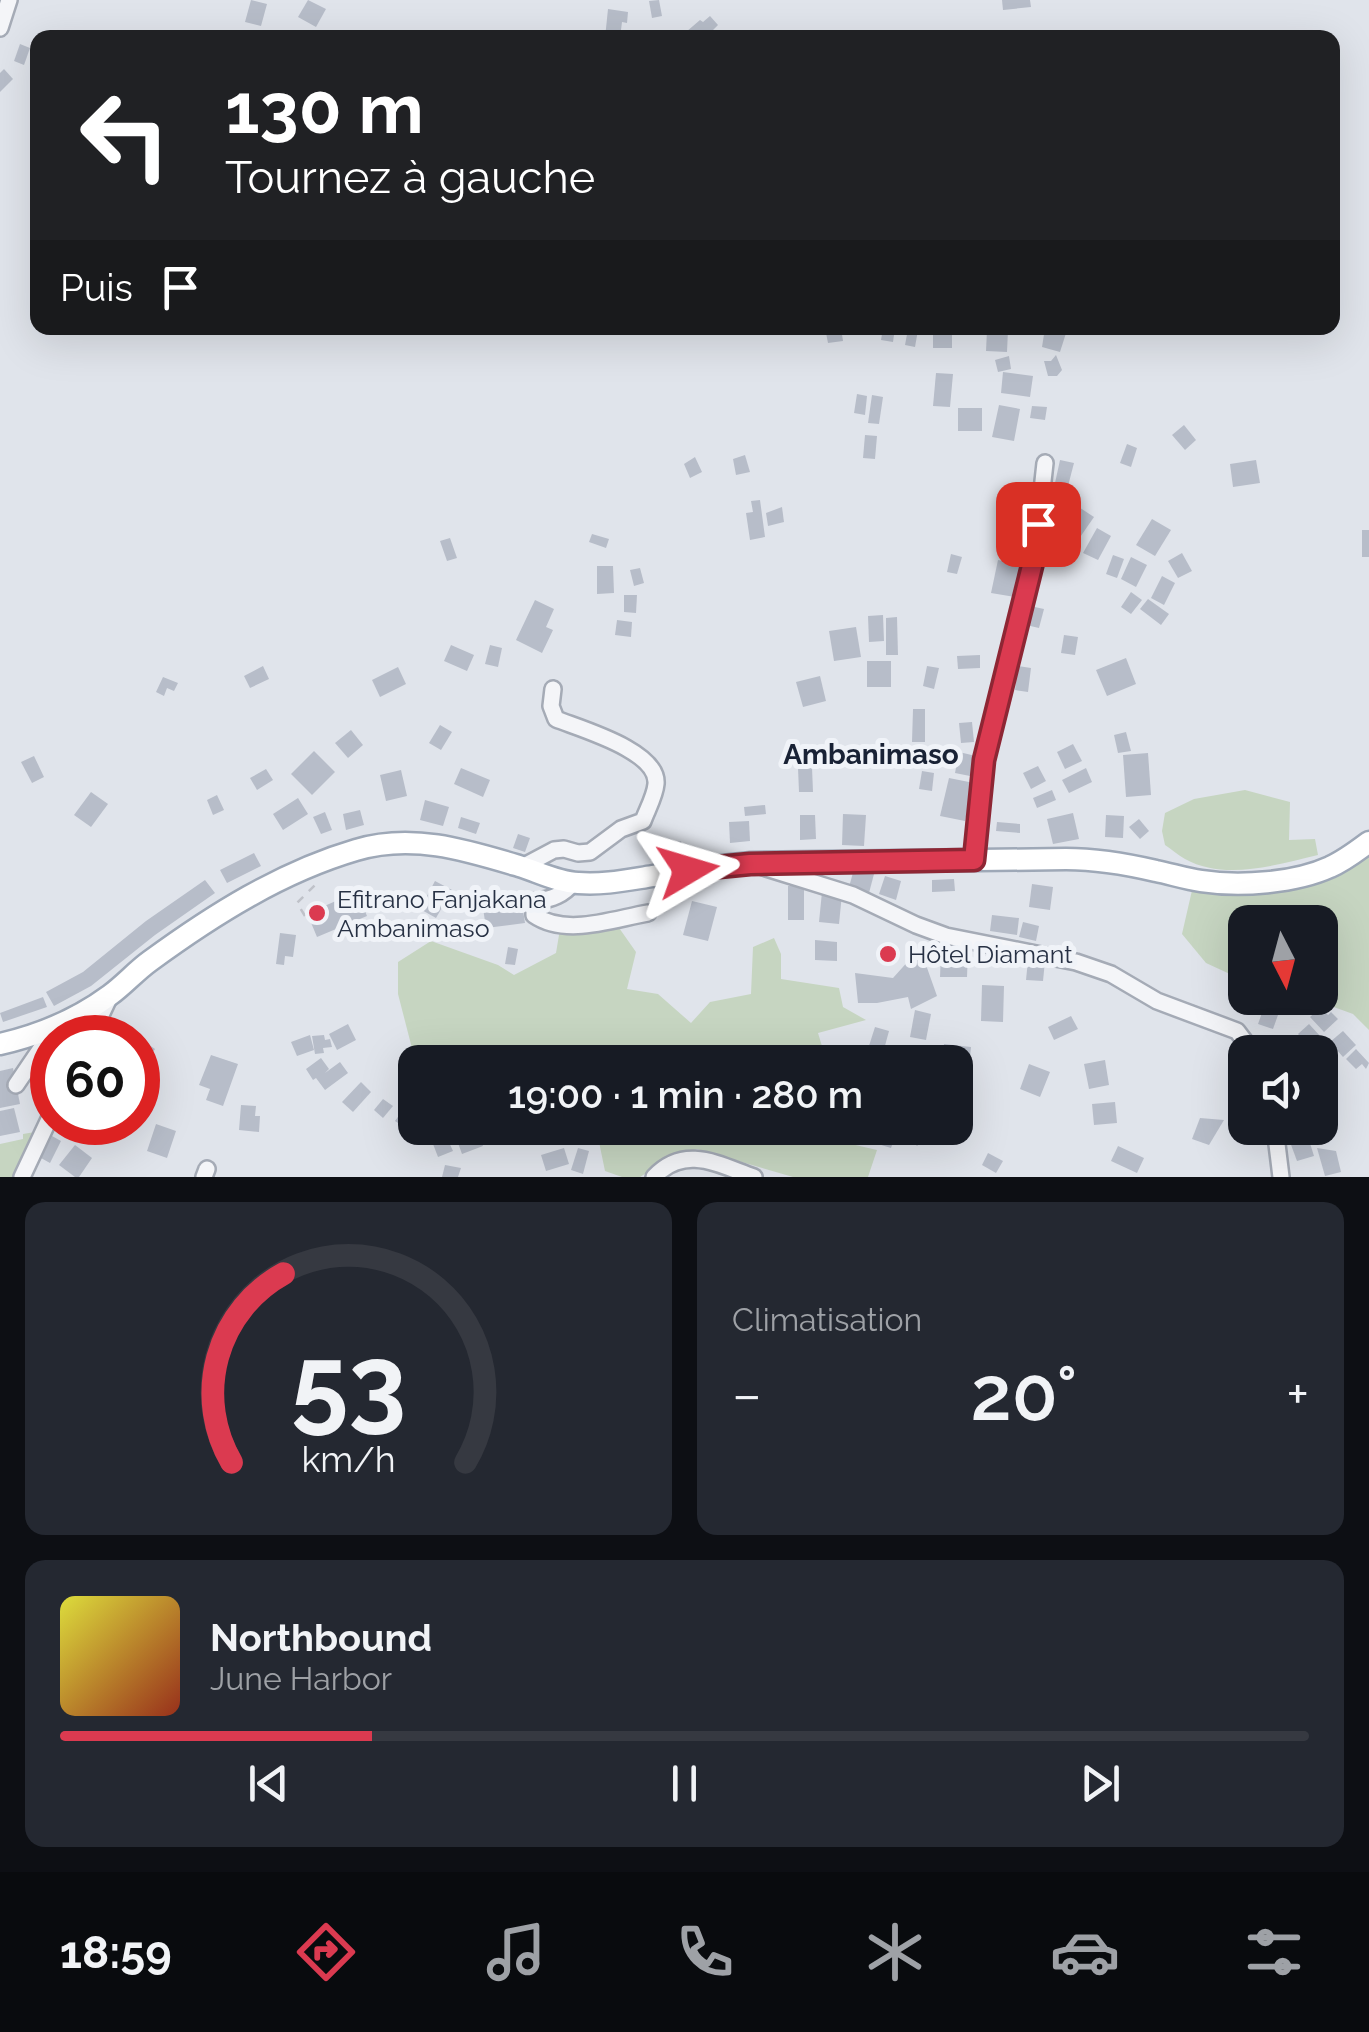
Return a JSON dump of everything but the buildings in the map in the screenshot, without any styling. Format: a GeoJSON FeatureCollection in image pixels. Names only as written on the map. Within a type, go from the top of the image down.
{"type":"FeatureCollection","features":[{"type":"Feature","properties":{"kind":"main road"},"geometry":{"type":"LineString","coordinates":[[77,1015],[221,912],[310,865],[390,842],[435,843],[554,879],[608,884],[713,866],[750,864],[1100,859],[1202,882],[1287,880],[1334,866],[1369,842]]}},
{"type":"Feature","properties":{"kind":"main road"},"geometry":{"type":"LineString","coordinates":[[0,1044],[30,1036]]}},
{"type":"Feature","properties":{"kind":"street"},"geometry":{"type":"LineString","coordinates":[[0,28],[9,0]]}},
{"type":"Feature","properties":{"kind":"street"},"geometry":{"type":"LineString","coordinates":[[974,860],[984,760],[1035,554],[1045,463]]}},
{"type":"Feature","properties":{"kind":"street"},"geometry":{"type":"LineString","coordinates":[[522,867],[554,850],[590,852],[621,830],[642,821],[656,784],[655,773],[635,751],[556,718],[551,706],[553,689]]}},
{"type":"Feature","properties":{"kind":"street"},"geometry":{"type":"LineString","coordinates":[[750,864],[853,895],[946,936],[1076,962],[1111,974],[1156,1001],[1240,1035]]}},
{"type":"Feature","properties":{"kind":"street"},"geometry":{"type":"LineString","coordinates":[[573,883],[566,892],[537,901],[534,915],[544,921],[572,925],[602,924],[648,913]]}},
{"type":"Feature","properties":{"kind":"street"},"geometry":{"type":"LineString","coordinates":[[101,1015],[110,995]]}},
{"type":"Feature","properties":{"kind":"street"},"geometry":{"type":"LineString","coordinates":[[16,1085],[30,1064]]}},
{"type":"Feature","properties":{"kind":"street"},"geometry":{"type":"LineString","coordinates":[[22,1177],[37,1145]]}},
{"type":"Feature","properties":{"kind":"street"},"geometry":{"type":"LineString","coordinates":[[1277,1145],[1280,1177]]}},
{"type":"Feature","properties":{"kind":"street"},"geometry":{"type":"LineString","coordinates":[[654,1177],[670,1163],[701,1158],[754,1177]]}},
{"type":"Feature","properties":{"kind":"path"},"geometry":{"type":"LineString","coordinates":[[305,916],[297,903],[316,884],[315,880]]}},
{"type":"Feature","properties":{"kind":"green space"},"geometry":{"type":"Polygon","coordinates":[[[1245,790],[1290,802],[1289,840],[1315,839],[1318,855],[1251,869],[1217,869],[1200,866],[1165,845],[1165,813],[1194,799],[1245,790]]]}},
{"type":"Feature","properties":{"kind":"green space"},"geometry":{"type":"Polygon","coordinates":[[[1369,848],[1369,1030],[1353,1014],[1338,1009],[1338,905],[1228,905],[1228,973],[1206,963],[1182,934],[1193,886],[1272,888],[1369,848]]]}},
{"type":"Feature","properties":{"kind":"green space"},"geometry":{"type":"Polygon","coordinates":[[[617,925],[636,952],[627,989],[658,994],[691,1023],[710,1002],[751,994],[753,947],[774,938],[781,954],[781,979],[839,988],[843,1007],[866,1020],[818,1033],[822,1045],[411,1045],[398,994],[398,962],[431,941],[498,965],[514,975],[556,953],[560,929],[617,925]]]}},
{"type":"Feature","properties":{"kind":"green space"},"geometry":{"type":"Polygon","coordinates":[[[30,1133],[30,1143],[14,1177],[0,1177],[0,1144],[23,1139],[23,1134],[30,1133]]]}},
{"type":"Feature","properties":{"kind":"green space"},"geometry":{"type":"Polygon","coordinates":[[[600,1145],[856,1145],[877,1150],[868,1177],[793,1177],[697,1149],[673,1156],[640,1177],[622,1177],[605,1171],[600,1145]]]}},
{"type":"Feature","properties":{"kind":"place","name":"Efitrano Fanjakana Ambanimaso"},"geometry":{"type":"Point","coordinates":[317,913]}},
{"type":"Feature","properties":{"kind":"place","name":"Hôtel Diamant"},"geometry":{"type":"Point","coordinates":[888,954]}},
{"type":"Feature","properties":{"kind":"district","name":"Ambanimaso"},"geometry":{"type":"Point","coordinates":[871,754]}},
{"type":"Feature","properties":{"kind":"route"},"geometry":{"type":"LineString","coordinates":[[688,870],[750,864],[974,860],[984,760],[1035,554],[1038,524]]}}]}
